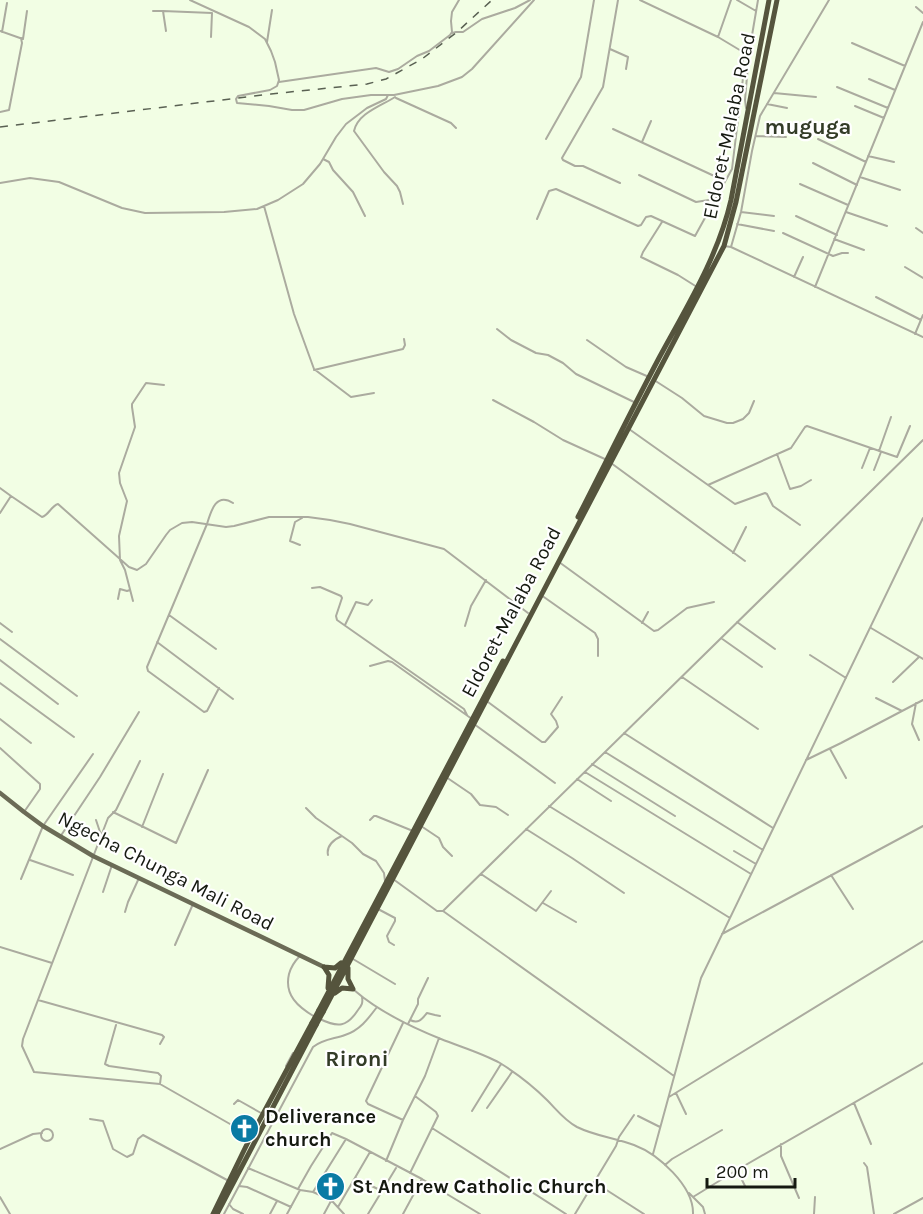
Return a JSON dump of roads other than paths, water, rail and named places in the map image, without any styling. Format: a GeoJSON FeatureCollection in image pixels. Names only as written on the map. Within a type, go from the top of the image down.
{"type":"FeatureCollection","features":[{"type":"Feature","properties":{"kind":"highway","name":"Eldoret-Malaba Road"},"geometry":{"type":"LineString","coordinates":[[215,1214],[471,719],[609,461],[629,429],[651,379],[715,250],[727,216],[770,0]]}},
{"type":"Feature","properties":{"kind":"highway","name":"Eldoret-Malaba Road"},"geometry":{"type":"LineString","coordinates":[[326,1001],[421,826],[446,777],[471,719],[486,701],[542,595],[636,403],[724,246],[738,191],[777,0]]}},
{"type":"Feature","properties":{"kind":"highway"},"geometry":{"type":"LineString","coordinates":[[326,1001],[329,980],[324,967],[339,966],[350,951]]}},
{"type":"Feature","properties":{"kind":"highway"},"geometry":{"type":"LineString","coordinates":[[350,959],[347,975],[353,989]]}},
{"type":"Feature","properties":{"kind":"highway"},"geometry":{"type":"LineString","coordinates":[[326,1001],[339,990],[353,989]]}},
{"type":"Feature","properties":{"kind":"highway","name":"Eldoret-Malaba Road"},"geometry":{"type":"LineString","coordinates":[[215,1214],[250,1136],[314,1024]]}},
{"type":"Feature","properties":{"kind":"main road","name":"Ngecha Chunga Mali Road"},"geometry":{"type":"LineString","coordinates":[[0,793],[60,837],[93,856],[324,967]]}},
{"type":"Feature","properties":{"kind":"street"},"geometry":{"type":"LineString","coordinates":[[190,0],[249,27],[261,36],[267,42],[275,62],[279,82]]}},
{"type":"Feature","properties":{"kind":"street"},"geometry":{"type":"LineString","coordinates":[[452,33],[451,15],[459,0]]}},
{"type":"Feature","properties":{"kind":"street"},"geometry":{"type":"LineString","coordinates":[[456,129],[451,123],[395,96],[388,95],[342,99],[304,110],[237,104],[236,99],[238,96],[270,90],[279,82],[376,68],[387,72],[398,69],[429,51],[452,33],[463,32],[482,19],[532,0]]}},
{"type":"Feature","properties":{"kind":"street"},"geometry":{"type":"LineString","coordinates":[[403,204],[399,188],[354,131],[357,124],[365,114],[395,96],[438,86],[467,73],[482,59],[532,0]]}},
{"type":"Feature","properties":{"kind":"street"},"geometry":{"type":"LineString","coordinates":[[546,139],[581,77],[594,0]]}},
{"type":"Feature","properties":{"kind":"street"},"geometry":{"type":"LineString","coordinates":[[618,0],[603,87],[562,159],[575,166],[584,166],[620,183]]}},
{"type":"Feature","properties":{"kind":"street"},"geometry":{"type":"LineString","coordinates":[[537,219],[549,191],[556,189],[638,226],[649,216],[694,236],[732,169],[744,53],[718,37],[640,0]]}},
{"type":"Feature","properties":{"kind":"street"},"geometry":{"type":"LineString","coordinates":[[718,37],[731,0]]}},
{"type":"Feature","properties":{"kind":"street"},"geometry":{"type":"LineString","coordinates":[[737,0],[756,11]]}},
{"type":"Feature","properties":{"kind":"street"},"geometry":{"type":"LineString","coordinates":[[748,113],[745,100],[749,53],[758,0]]}},
{"type":"Feature","properties":{"kind":"street"},"geometry":{"type":"LineString","coordinates":[[731,247],[741,212],[760,116],[829,0]]}},
{"type":"Feature","properties":{"kind":"street"},"geometry":{"type":"LineString","coordinates":[[7,3],[1,31],[21,38]]}},
{"type":"Feature","properties":{"kind":"street"},"geometry":{"type":"LineString","coordinates":[[916,7],[923,13]]}},
{"type":"Feature","properties":{"kind":"street"},"geometry":{"type":"LineString","coordinates":[[267,42],[272,10]]}},
{"type":"Feature","properties":{"kind":"street"},"geometry":{"type":"LineString","coordinates":[[21,38],[23,39],[27,11]]}},
{"type":"Feature","properties":{"kind":"street"},"geometry":{"type":"LineString","coordinates":[[153,11],[212,11]]}},
{"type":"Feature","properties":{"kind":"street"},"geometry":{"type":"LineString","coordinates":[[163,11],[166,32]]}},
{"type":"Feature","properties":{"kind":"street"},"geometry":{"type":"LineString","coordinates":[[211,37],[212,11]]}},
{"type":"Feature","properties":{"kind":"street"},"geometry":{"type":"LineString","coordinates":[[815,287],[923,22]]}},
{"type":"Feature","properties":{"kind":"street"},"geometry":{"type":"LineString","coordinates":[[0,112],[9,110],[22,43],[21,38]]}},
{"type":"Feature","properties":{"kind":"street"},"geometry":{"type":"LineString","coordinates":[[852,43],[905,66]]}},
{"type":"Feature","properties":{"kind":"street"},"geometry":{"type":"LineString","coordinates":[[609,49],[628,57],[626,69]]}},
{"type":"Feature","properties":{"kind":"street"},"geometry":{"type":"LineString","coordinates":[[869,79],[895,90]]}},
{"type":"Feature","properties":{"kind":"street"},"geometry":{"type":"LineString","coordinates":[[837,87],[888,108]]}},
{"type":"Feature","properties":{"kind":"street"},"geometry":{"type":"LineString","coordinates":[[774,93],[816,97]]}},
{"type":"Feature","properties":{"kind":"street"},"geometry":{"type":"LineString","coordinates":[[0,183],[30,178],[59,182],[122,208],[145,213],[239,211],[264,206],[278,201],[298,188],[323,159],[339,132],[349,121],[367,108],[386,99],[388,95]]}},
{"type":"Feature","properties":{"kind":"street"},"geometry":{"type":"LineString","coordinates":[[767,104],[787,108]]}},
{"type":"Feature","properties":{"kind":"street"},"geometry":{"type":"LineString","coordinates":[[855,105],[884,118]]}},
{"type":"Feature","properties":{"kind":"street"},"geometry":{"type":"LineString","coordinates":[[642,142],[651,121]]}},
{"type":"Feature","properties":{"kind":"street"},"geometry":{"type":"LineString","coordinates":[[613,129],[725,181]]}},
{"type":"Feature","properties":{"kind":"street"},"geometry":{"type":"LineString","coordinates":[[756,136],[786,136]]}},
{"type":"Feature","properties":{"kind":"street"},"geometry":{"type":"LineString","coordinates":[[818,139],[866,162]]}},
{"type":"Feature","properties":{"kind":"street"},"geometry":{"type":"LineString","coordinates":[[868,156],[894,162]]}},
{"type":"Feature","properties":{"kind":"street"},"geometry":{"type":"LineString","coordinates":[[323,159],[329,162],[333,170],[353,192],[365,216]]}},
{"type":"Feature","properties":{"kind":"street"},"geometry":{"type":"LineString","coordinates":[[813,163],[857,185]]}},
{"type":"Feature","properties":{"kind":"street"},"geometry":{"type":"LineString","coordinates":[[639,175],[694,202],[715,199]]}},
{"type":"Feature","properties":{"kind":"street"},"geometry":{"type":"LineString","coordinates":[[860,177],[900,190]]}},
{"type":"Feature","properties":{"kind":"street"},"geometry":{"type":"LineString","coordinates":[[800,184],[848,206]]}},
{"type":"Feature","properties":{"kind":"street"},"geometry":{"type":"LineString","coordinates":[[264,206],[294,314],[314,370],[351,398],[374,393]]}},
{"type":"Feature","properties":{"kind":"street"},"geometry":{"type":"LineString","coordinates":[[741,212],[774,216]]}},
{"type":"Feature","properties":{"kind":"street"},"geometry":{"type":"LineString","coordinates":[[846,212],[886,226]]}},
{"type":"Feature","properties":{"kind":"street"},"geometry":{"type":"LineString","coordinates":[[796,216],[837,234]]}},
{"type":"Feature","properties":{"kind":"street"},"geometry":{"type":"LineString","coordinates":[[662,221],[641,258],[678,275],[697,287]]}},
{"type":"Feature","properties":{"kind":"street"},"geometry":{"type":"LineString","coordinates":[[737,225],[774,231]]}},
{"type":"Feature","properties":{"kind":"street"},"geometry":{"type":"LineString","coordinates":[[916,228],[923,233]]}},
{"type":"Feature","properties":{"kind":"street"},"geometry":{"type":"LineString","coordinates":[[783,233],[833,256],[848,253]]}},
{"type":"Feature","properties":{"kind":"street"},"geometry":{"type":"LineString","coordinates":[[834,239],[864,250]]}},
{"type":"Feature","properties":{"kind":"street"},"geometry":{"type":"LineString","coordinates":[[724,246],[731,247],[923,337]]}},
{"type":"Feature","properties":{"kind":"street"},"geometry":{"type":"LineString","coordinates":[[794,277],[803,257]]}},
{"type":"Feature","properties":{"kind":"street"},"geometry":{"type":"LineString","coordinates":[[905,267],[923,278]]}},
{"type":"Feature","properties":{"kind":"street"},"geometry":{"type":"LineString","coordinates":[[876,297],[921,320]]}},
{"type":"Feature","properties":{"kind":"street"},"geometry":{"type":"LineString","coordinates":[[915,334],[923,315]]}},
{"type":"Feature","properties":{"kind":"street"},"geometry":{"type":"LineString","coordinates":[[497,329],[511,340],[536,353],[548,355],[574,372],[636,403]]}},
{"type":"Feature","properties":{"kind":"street"},"geometry":{"type":"LineString","coordinates":[[314,370],[403,349],[404,339]]}},
{"type":"Feature","properties":{"kind":"street"},"geometry":{"type":"LineString","coordinates":[[586,340],[626,367],[682,398],[704,416],[727,423],[739,421],[749,413],[754,401]]}},
{"type":"Feature","properties":{"kind":"street"},"geometry":{"type":"LineString","coordinates":[[133,600],[120,560],[119,536],[127,501],[119,473],[135,428],[132,406],[146,383],[165,385]]}},
{"type":"Feature","properties":{"kind":"street"},"geometry":{"type":"LineString","coordinates":[[494,400],[563,440],[609,461],[745,561]]}},
{"type":"Feature","properties":{"kind":"street"},"geometry":{"type":"LineString","coordinates":[[874,470],[891,417]]}},
{"type":"Feature","properties":{"kind":"street"},"geometry":{"type":"LineString","coordinates":[[708,485],[792,447],[807,426],[898,457],[910,426]]}},
{"type":"Feature","properties":{"kind":"street"},"geometry":{"type":"LineString","coordinates":[[629,429],[735,504],[765,493],[773,506],[800,525]]}},
{"type":"Feature","properties":{"kind":"street"},"geometry":{"type":"LineString","coordinates":[[443,911],[923,440]]}},
{"type":"Feature","properties":{"kind":"street"},"geometry":{"type":"LineString","coordinates":[[862,468],[870,448]]}},
{"type":"Feature","properties":{"kind":"street"},"geometry":{"type":"LineString","coordinates":[[777,454],[790,489],[811,480]]}},
{"type":"Feature","properties":{"kind":"street"},"geometry":{"type":"LineString","coordinates":[[0,488],[42,518],[55,505],[60,505],[120,560],[137,570],[146,564],[174,527],[187,522],[234,526],[269,518],[305,517],[350,524],[449,552],[528,613]]}},
{"type":"Feature","properties":{"kind":"street"},"geometry":{"type":"LineString","coordinates":[[0,513],[11,496]]}},
{"type":"Feature","properties":{"kind":"street"},"geometry":{"type":"LineString","coordinates":[[219,688],[207,711],[204,712],[148,672],[147,667],[213,508],[218,501],[228,500],[233,504]]}},
{"type":"Feature","properties":{"kind":"street"},"geometry":{"type":"LineString","coordinates":[[300,545],[290,541],[294,522],[305,517]]}},
{"type":"Feature","properties":{"kind":"street"},"geometry":{"type":"LineString","coordinates":[[652,1154],[698,986],[923,518]]}},
{"type":"Feature","properties":{"kind":"street"},"geometry":{"type":"LineString","coordinates":[[733,553],[746,527]]}},
{"type":"Feature","properties":{"kind":"street"},"geometry":{"type":"LineString","coordinates":[[559,562],[655,631],[687,608],[714,602]]}},
{"type":"Feature","properties":{"kind":"street"},"geometry":{"type":"LineString","coordinates":[[465,626],[471,606],[486,580]]}},
{"type":"Feature","properties":{"kind":"street"},"geometry":{"type":"LineString","coordinates":[[312,588],[320,586],[342,597],[336,617],[462,708],[471,719]]}},
{"type":"Feature","properties":{"kind":"street"},"geometry":{"type":"LineString","coordinates":[[118,599],[120,589],[130,590]]}},
{"type":"Feature","properties":{"kind":"street"},"geometry":{"type":"LineString","coordinates":[[542,595],[595,633],[598,639],[598,656]]}},
{"type":"Feature","properties":{"kind":"street"},"geometry":{"type":"LineString","coordinates":[[345,625],[357,601],[368,605],[372,600]]}},
{"type":"Feature","properties":{"kind":"street"},"geometry":{"type":"LineString","coordinates":[[642,623],[648,612]]}},
{"type":"Feature","properties":{"kind":"street"},"geometry":{"type":"LineString","coordinates":[[169,615],[216,649]]}},
{"type":"Feature","properties":{"kind":"street"},"geometry":{"type":"LineString","coordinates":[[737,622],[775,649]]}},
{"type":"Feature","properties":{"kind":"street"},"geometry":{"type":"LineString","coordinates":[[0,623],[12,632]]}},
{"type":"Feature","properties":{"kind":"street"},"geometry":{"type":"LineString","coordinates":[[870,628],[922,657],[893,682]]}},
{"type":"Feature","properties":{"kind":"street"},"geometry":{"type":"LineString","coordinates":[[721,638],[762,667]]}},
{"type":"Feature","properties":{"kind":"street"},"geometry":{"type":"LineString","coordinates":[[0,639],[77,696]]}},
{"type":"Feature","properties":{"kind":"street"},"geometry":{"type":"LineString","coordinates":[[157,642],[233,699]]}},
{"type":"Feature","properties":{"kind":"street"},"geometry":{"type":"LineString","coordinates":[[810,655],[846,678]]}},
{"type":"Feature","properties":{"kind":"street"},"geometry":{"type":"LineString","coordinates":[[0,660],[58,704]]}},
{"type":"Feature","properties":{"kind":"street"},"geometry":{"type":"LineString","coordinates":[[370,666],[392,662],[555,783]]}},
{"type":"Feature","properties":{"kind":"street"},"geometry":{"type":"LineString","coordinates":[[682,676],[759,729]]}},
{"type":"Feature","properties":{"kind":"street"},"geometry":{"type":"LineString","coordinates":[[0,683],[74,737]]}},
{"type":"Feature","properties":{"kind":"street"},"geometry":{"type":"LineString","coordinates":[[486,701],[545,742],[558,727],[551,714],[562,697]]}},
{"type":"Feature","properties":{"kind":"street"},"geometry":{"type":"LineString","coordinates":[[876,698],[902,711]]}},
{"type":"Feature","properties":{"kind":"street"},"geometry":{"type":"LineString","coordinates":[[806,760],[923,700]]}},
{"type":"Feature","properties":{"kind":"street"},"geometry":{"type":"LineString","coordinates":[[916,703],[912,724],[919,740]]}},
{"type":"Feature","properties":{"kind":"street"},"geometry":{"type":"LineString","coordinates":[[60,837],[139,712]]}},
{"type":"Feature","properties":{"kind":"street"},"geometry":{"type":"LineString","coordinates":[[0,719],[31,743]]}},
{"type":"Feature","properties":{"kind":"street"},"geometry":{"type":"LineString","coordinates":[[624,734],[773,828]]}},
{"type":"Feature","properties":{"kind":"street"},"geometry":{"type":"LineString","coordinates":[[0,748],[40,784],[40,789],[24,812]]}},
{"type":"Feature","properties":{"kind":"street"},"geometry":{"type":"LineString","coordinates":[[830,749],[846,778]]}},
{"type":"Feature","properties":{"kind":"street"},"geometry":{"type":"LineString","coordinates":[[605,752],[763,850]]}},
{"type":"Feature","properties":{"kind":"street"},"geometry":{"type":"LineString","coordinates":[[21,879],[44,826],[93,754]]}},
{"type":"Feature","properties":{"kind":"street"},"geometry":{"type":"LineString","coordinates":[[140,761],[101,835],[22,1044],[33,1071],[160,1084],[250,1136],[302,1036]]}},
{"type":"Feature","properties":{"kind":"street"},"geometry":{"type":"LineString","coordinates":[[592,764],[675,816]]}},
{"type":"Feature","properties":{"kind":"street"},"geometry":{"type":"LineString","coordinates":[[113,812],[174,843],[208,770]]}},
{"type":"Feature","properties":{"kind":"street"},"geometry":{"type":"LineString","coordinates":[[584,772],[751,874]]}},
{"type":"Feature","properties":{"kind":"street"},"geometry":{"type":"LineString","coordinates":[[142,826],[163,774]]}},
{"type":"Feature","properties":{"kind":"street"},"geometry":{"type":"LineString","coordinates":[[446,777],[471,794],[480,805],[496,807],[508,815]]}},
{"type":"Feature","properties":{"kind":"street"},"geometry":{"type":"LineString","coordinates":[[577,779],[611,801]]}},
{"type":"Feature","properties":{"kind":"street"},"geometry":{"type":"LineString","coordinates":[[549,806],[730,918]]}},
{"type":"Feature","properties":{"kind":"street"},"geometry":{"type":"LineString","coordinates":[[306,808],[316,818],[356,846],[363,854],[374,860],[384,873],[386,884]]}},
{"type":"Feature","properties":{"kind":"street"},"geometry":{"type":"LineString","coordinates":[[370,820],[376,816],[413,831]]}},
{"type":"Feature","properties":{"kind":"street"},"geometry":{"type":"LineString","coordinates":[[96,820],[101,835]]}},
{"type":"Feature","properties":{"kind":"street"},"geometry":{"type":"LineString","coordinates":[[421,826],[439,838],[443,847],[452,856]]}},
{"type":"Feature","properties":{"kind":"street"},"geometry":{"type":"LineString","coordinates":[[722,934],[923,826]]}},
{"type":"Feature","properties":{"kind":"street"},"geometry":{"type":"LineString","coordinates":[[526,829],[624,893]]}},
{"type":"Feature","properties":{"kind":"street"},"geometry":{"type":"LineString","coordinates":[[328,855],[329,847],[336,838],[342,836]]}},
{"type":"Feature","properties":{"kind":"street"},"geometry":{"type":"LineString","coordinates":[[734,851],[756,864]]}},
{"type":"Feature","properties":{"kind":"street"},"geometry":{"type":"LineString","coordinates":[[30,860],[73,875]]}},
{"type":"Feature","properties":{"kind":"street"},"geometry":{"type":"LineString","coordinates":[[103,892],[112,865]]}},
{"type":"Feature","properties":{"kind":"street"},"geometry":{"type":"LineString","coordinates":[[481,874],[536,911],[551,891]]}},
{"type":"Feature","properties":{"kind":"street"},"geometry":{"type":"LineString","coordinates":[[831,875],[852,909]]}},
{"type":"Feature","properties":{"kind":"street"},"geometry":{"type":"LineString","coordinates":[[125,912],[139,878]]}},
{"type":"Feature","properties":{"kind":"street"},"geometry":{"type":"LineString","coordinates":[[393,879],[437,911],[443,911],[674,1076]]}},
{"type":"Feature","properties":{"kind":"street"},"geometry":{"type":"LineString","coordinates":[[543,903],[576,922]]}},
{"type":"Feature","properties":{"kind":"street"},"geometry":{"type":"LineString","coordinates":[[175,945],[193,904]]}},
{"type":"Feature","properties":{"kind":"street"},"geometry":{"type":"LineString","coordinates":[[377,909],[395,918],[387,936],[389,942],[394,945]]}},
{"type":"Feature","properties":{"kind":"street"},"geometry":{"type":"LineString","coordinates":[[669,1097],[923,942]]}},
{"type":"Feature","properties":{"kind":"street"},"geometry":{"type":"LineString","coordinates":[[0,947],[52,963]]}},
{"type":"Feature","properties":{"kind":"street"},"geometry":{"type":"LineString","coordinates":[[302,957],[296,959],[293,964],[288,983],[293,1001],[305,1011],[332,1025],[343,1024],[350,1021],[355,1014],[363,1001],[362,996]]}},
{"type":"Feature","properties":{"kind":"street"},"geometry":{"type":"LineString","coordinates":[[350,959],[395,984]]}},
{"type":"Feature","properties":{"kind":"street"},"geometry":{"type":"LineString","coordinates":[[409,1022],[428,978]]}},
{"type":"Feature","properties":{"kind":"street"},"geometry":{"type":"LineString","coordinates":[[353,989],[404,1022],[418,1022],[428,1012],[440,1016]]}},
{"type":"Feature","properties":{"kind":"street"},"geometry":{"type":"LineString","coordinates":[[38,1000],[162,1035],[164,1037],[160,1044]]}},
{"type":"Feature","properties":{"kind":"street"},"geometry":{"type":"LineString","coordinates":[[224,1214],[313,1047],[318,1043],[344,1036],[360,1027],[377,1006]]}},
{"type":"Feature","properties":{"kind":"street"},"geometry":{"type":"LineString","coordinates":[[403,1120],[366,1101],[404,1022]]}},
{"type":"Feature","properties":{"kind":"street"},"geometry":{"type":"LineString","coordinates":[[409,1022],[439,1038],[501,1064],[538,1092],[571,1124],[586,1131],[636,1145],[652,1154],[680,1180],[686,1190],[693,1214]]}},
{"type":"Feature","properties":{"kind":"street"},"geometry":{"type":"LineString","coordinates":[[116,1024],[105,1064],[158,1073],[161,1076],[160,1084]]}},
{"type":"Feature","properties":{"kind":"street"},"geometry":{"type":"LineString","coordinates":[[386,1161],[425,1076],[439,1038]]}},
{"type":"Feature","properties":{"kind":"street"},"geometry":{"type":"LineString","coordinates":[[693,1197],[923,1063]]}},
{"type":"Feature","properties":{"kind":"street"},"geometry":{"type":"LineString","coordinates":[[472,1111],[501,1064]]}},
{"type":"Feature","properties":{"kind":"street"},"geometry":{"type":"LineString","coordinates":[[487,1108],[512,1072]]}},
{"type":"Feature","properties":{"kind":"street"},"geometry":{"type":"LineString","coordinates":[[676,1093],[687,1114]]}},
{"type":"Feature","properties":{"kind":"street"},"geometry":{"type":"LineString","coordinates":[[410,1173],[438,1114],[415,1096]]}},
{"type":"Feature","properties":{"kind":"street"},"geometry":{"type":"LineString","coordinates":[[234,1104],[238,1100],[261,1113]]}},
{"type":"Feature","properties":{"kind":"street"},"geometry":{"type":"LineString","coordinates":[[854,1103],[871,1144]]}},
{"type":"Feature","properties":{"kind":"street"},"geometry":{"type":"LineString","coordinates":[[574,1214],[634,1115]]}},
{"type":"Feature","properties":{"kind":"street"},"geometry":{"type":"LineString","coordinates":[[638,1116],[660,1127]]}},
{"type":"Feature","properties":{"kind":"street"},"geometry":{"type":"LineString","coordinates":[[90,1119],[103,1121],[113,1149],[127,1157],[133,1154],[138,1139],[143,1136],[230,1182]]}},
{"type":"Feature","properties":{"kind":"street"},"geometry":{"type":"LineString","coordinates":[[432,1128],[566,1214]]}},
{"type":"Feature","properties":{"kind":"street"},"geometry":{"type":"LineString","coordinates":[[0,1149],[33,1134],[42,1133],[45,1129],[53,1132],[52,1138],[46,1140],[42,1138],[42,1133]]}},
{"type":"Feature","properties":{"kind":"street"},"geometry":{"type":"LineString","coordinates":[[664,1165],[722,1130]]}},
{"type":"Feature","properties":{"kind":"street"},"geometry":{"type":"LineString","coordinates":[[288,1214],[311,1166],[332,1133],[422,1179],[480,1214]]}},
{"type":"Feature","properties":{"kind":"street"},"geometry":{"type":"LineString","coordinates":[[313,1192],[346,1139]]}},
{"type":"Feature","properties":{"kind":"street"},"geometry":{"type":"LineString","coordinates":[[781,1144],[781,1156],[799,1198]]}},
{"type":"Feature","properties":{"kind":"street"},"geometry":{"type":"LineString","coordinates":[[338,1207],[369,1152]]}},
{"type":"Feature","properties":{"kind":"street"},"geometry":{"type":"LineString","coordinates":[[864,1163],[867,1167],[874,1214]]}},
{"type":"Feature","properties":{"kind":"street"},"geometry":{"type":"LineString","coordinates":[[368,1214],[397,1167]]}},
{"type":"Feature","properties":{"kind":"street"},"geometry":{"type":"LineString","coordinates":[[249,1168],[299,1189],[313,1192],[331,1201],[344,1214]]}},
{"type":"Feature","properties":{"kind":"street"},"geometry":{"type":"LineString","coordinates":[[737,1170],[744,1185]]}},
{"type":"Feature","properties":{"kind":"street"},"geometry":{"type":"LineString","coordinates":[[356,1178],[382,1191]]}},
{"type":"Feature","properties":{"kind":"street"},"geometry":{"type":"LineString","coordinates":[[404,1214],[422,1179]]}},
{"type":"Feature","properties":{"kind":"street"},"geometry":{"type":"LineString","coordinates":[[594,1182],[644,1214]]}},
{"type":"Feature","properties":{"kind":"street"},"geometry":{"type":"LineString","coordinates":[[239,1185],[291,1207]]}},
{"type":"Feature","properties":{"kind":"street"},"geometry":{"type":"LineString","coordinates":[[686,1190],[703,1207],[705,1214]]}},
{"type":"Feature","properties":{"kind":"street"},"geometry":{"type":"LineString","coordinates":[[0,1197],[10,1214]]}},
{"type":"Feature","properties":{"kind":"street"},"geometry":{"type":"LineString","coordinates":[[814,1214],[815,1197]]}},
{"type":"Feature","properties":{"kind":"street"},"geometry":{"type":"LineString","coordinates":[[894,1214],[923,1198]]}},
{"type":"Feature","properties":{"kind":"street"},"geometry":{"type":"LineString","coordinates":[[270,1214],[277,1201]]}},
{"type":"Feature","properties":{"kind":"street"},"geometry":{"type":"LineString","coordinates":[[324,1214],[331,1201]]}},
{"type":"Feature","properties":{"kind":"street"},"geometry":{"type":"LineString","coordinates":[[229,1204],[243,1214]]}},
{"type":"Feature","properties":{"kind":"railway"},"geometry":{"type":"LineString","coordinates":[[0,127],[367,84],[386,79],[422,59],[457,32],[492,0]]}},
{"type":"Feature","properties":{"kind":"place","name":"Deliverance church"},"geometry":{"type":"Point","coordinates":[244,1128]}},
{"type":"Feature","properties":{"kind":"place","name":"St Andrew Catholic Church"},"geometry":{"type":"Point","coordinates":[331,1186]}},
{"type":"Feature","properties":{"kind":"district","name":"muguga"},"geometry":{"type":"Point","coordinates":[808,127]}},
{"type":"Feature","properties":{"kind":"district","name":"Rironi"},"geometry":{"type":"Point","coordinates":[357,1059]}}]}
